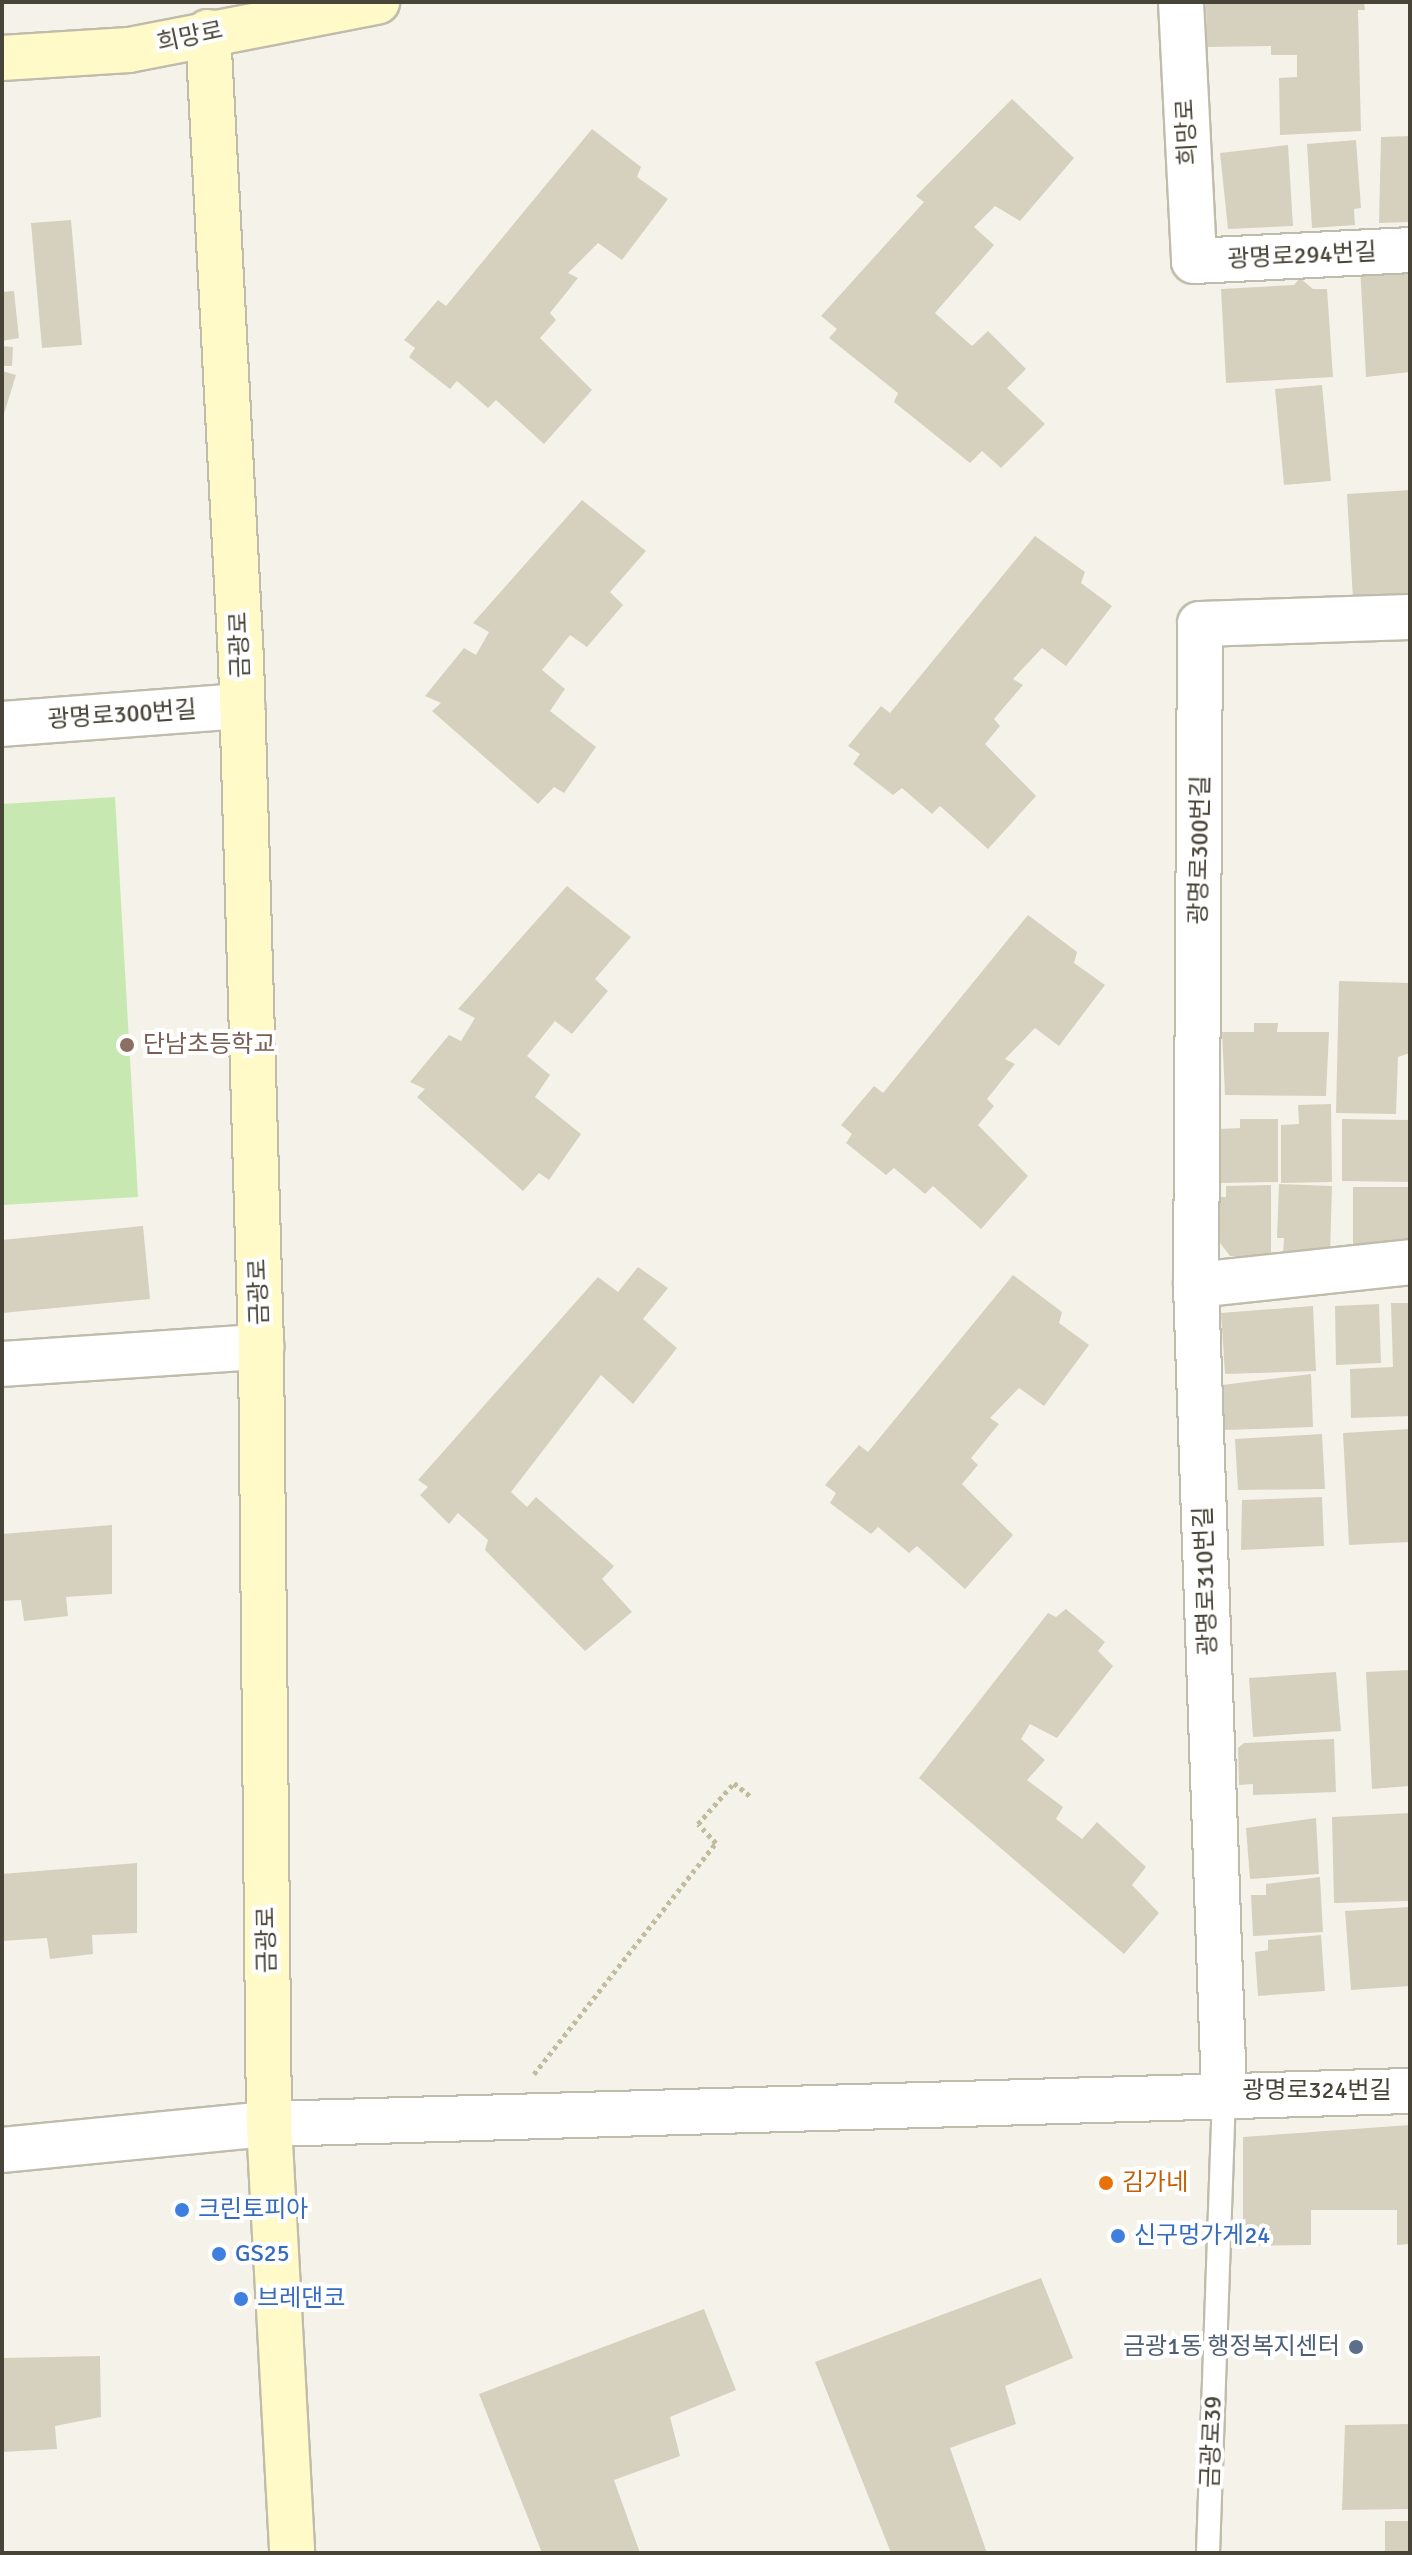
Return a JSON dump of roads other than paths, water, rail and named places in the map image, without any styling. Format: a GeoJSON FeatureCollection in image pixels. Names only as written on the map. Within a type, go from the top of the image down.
{"type":"FeatureCollection","features":[{"type":"Feature","properties":{"kind":"street","name":"희망로"},"geometry":{"type":"LineString","coordinates":[[2,58],[129,50],[208,32],[268,12],[377,2]]}},
{"type":"Feature","properties":{"kind":"street","name":"희망로"},"geometry":{"type":"LineString","coordinates":[[1181,2],[1194,261]]}},
{"type":"Feature","properties":{"kind":"street","name":"금광로"},"geometry":{"type":"LineString","coordinates":[[208,32],[242,706],[261,1347],[269,2124],[292,2553]]}},
{"type":"Feature","properties":{"kind":"street","name":"광명로294번길"},"geometry":{"type":"LineString","coordinates":[[1194,261],[1410,250]]}},
{"type":"Feature","properties":{"kind":"street","name":"광명로300번길"},"geometry":{"type":"LineString","coordinates":[[1196,1285],[1200,624],[1410,617]]}},
{"type":"Feature","properties":{"kind":"street","name":"광명로300번길"},"geometry":{"type":"LineString","coordinates":[[2,724],[242,706]]}},
{"type":"Feature","properties":{"kind":"street"},"geometry":{"type":"LineString","coordinates":[[1196,1285],[1410,1262]]}},
{"type":"Feature","properties":{"kind":"street","name":"광명로310번길"},"geometry":{"type":"LineString","coordinates":[[1196,1285],[1224,2092]]}},
{"type":"Feature","properties":{"kind":"street"},"geometry":{"type":"LineString","coordinates":[[2,1364],[261,1347]]}},
{"type":"Feature","properties":{"kind":"street","name":"광명로324번길"},"geometry":{"type":"LineString","coordinates":[[2,2150],[269,2124],[1224,2092],[1410,2091]]}},
{"type":"Feature","properties":{"kind":"lane","name":"금광로39"},"geometry":{"type":"LineString","coordinates":[[1208,2553],[1224,2092]]}},
{"type":"Feature","properties":{"kind":"place","name":"단남초등학교"},"geometry":{"type":"Point","coordinates":[127,1045]}},
{"type":"Feature","properties":{"kind":"place","name":"김가네"},"geometry":{"type":"Point","coordinates":[1106,2183]}},
{"type":"Feature","properties":{"kind":"place","name":"크린토피아"},"geometry":{"type":"Point","coordinates":[182,2210]}},
{"type":"Feature","properties":{"kind":"place","name":"신구멍가게24"},"geometry":{"type":"Point","coordinates":[1118,2236]}},
{"type":"Feature","properties":{"kind":"place","name":"GS25"},"geometry":{"type":"Point","coordinates":[219,2254]}},
{"type":"Feature","properties":{"kind":"place","name":"브레댄코"},"geometry":{"type":"Point","coordinates":[241,2299]}},
{"type":"Feature","properties":{"kind":"place","name":"금광1동 행정복지센터"},"geometry":{"type":"Point","coordinates":[1356,2347]}}]}
